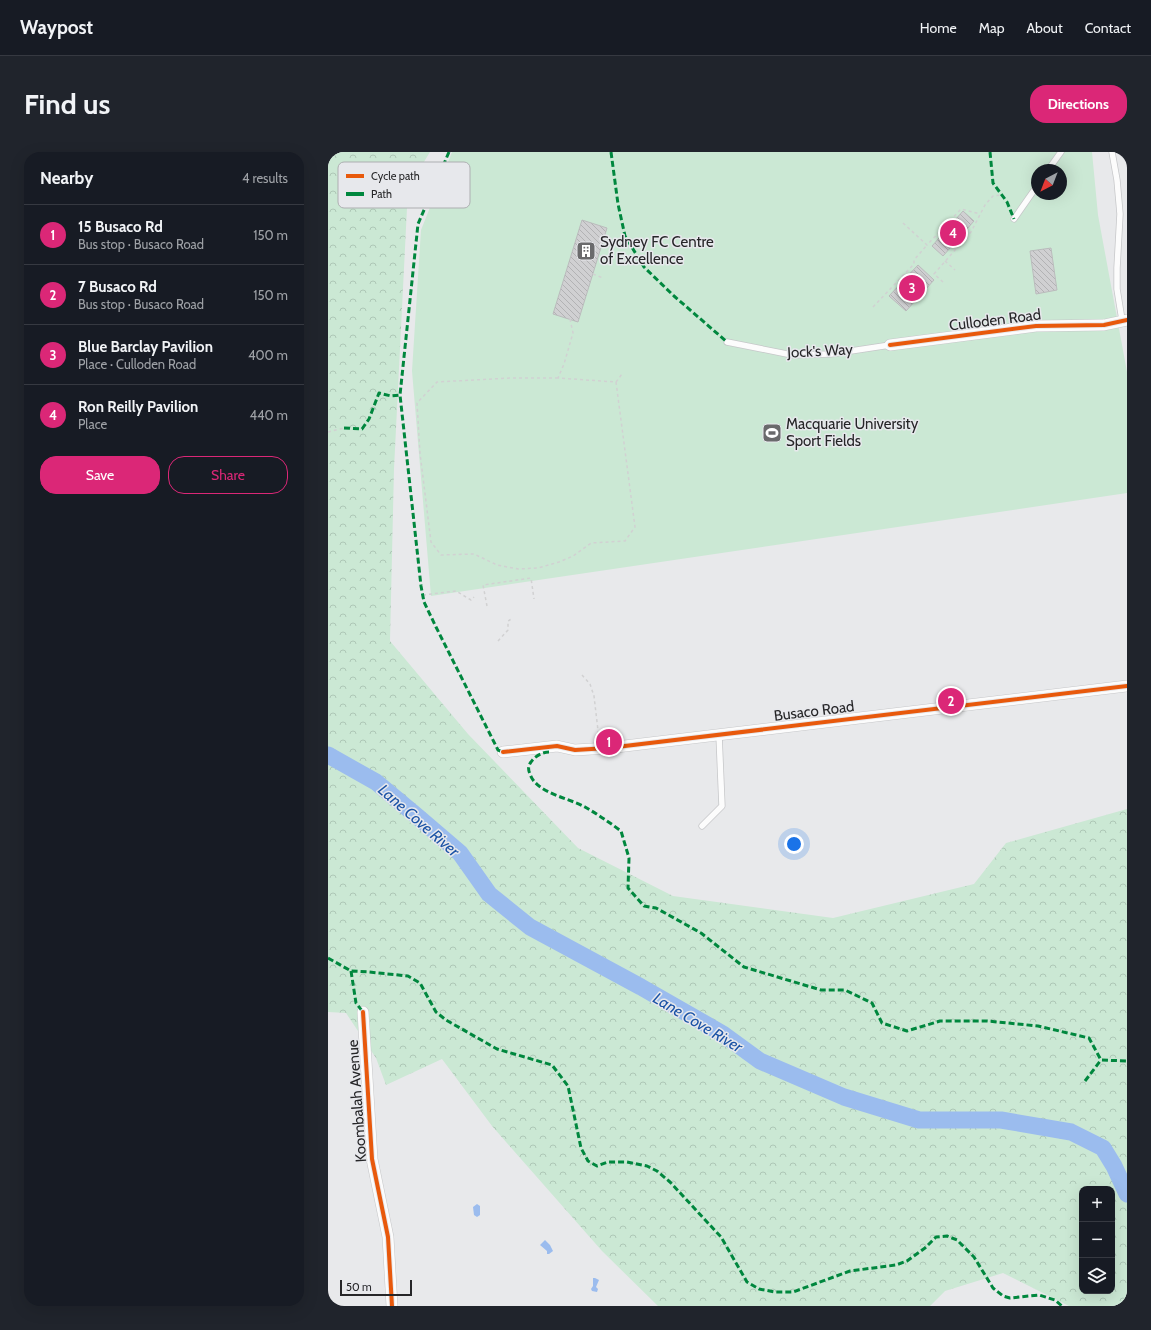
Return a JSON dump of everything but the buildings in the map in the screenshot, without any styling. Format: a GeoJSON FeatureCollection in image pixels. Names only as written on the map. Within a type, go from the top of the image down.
{"type":"FeatureCollection","features":[{"type":"Feature","properties":{"kind":"street","name":"Culloden Road"},"geometry":{"type":"LineString","coordinates":[[890,345],[1036,326],[1104,325],[1124,320]]}},
{"type":"Feature","properties":{"kind":"street","name":"Busaco Road"},"geometry":{"type":"LineString","coordinates":[[503,752],[557,746],[574,750],[608,748],[1127,686]]}},
{"type":"Feature","properties":{"kind":"street","name":"Koombalah Avenue"},"geometry":{"type":"LineString","coordinates":[[364,1012],[372,1159],[388,1237],[392,1306]]}},
{"type":"Feature","properties":{"kind":"lane"},"geometry":{"type":"LineString","coordinates":[[1052,164],[1060,152]]}},
{"type":"Feature","properties":{"kind":"lane"},"geometry":{"type":"LineString","coordinates":[[1112,152],[1118,180],[1120,214],[1116,268],[1117,289],[1124,320]]}},
{"type":"Feature","properties":{"kind":"lane"},"geometry":{"type":"LineString","coordinates":[[1014,219],[1031,195]]}},
{"type":"Feature","properties":{"kind":"lane","name":"Jock's Way"},"geometry":{"type":"LineString","coordinates":[[728,342],[792,355],[831,354],[890,345]]}},
{"type":"Feature","properties":{"kind":"lane"},"geometry":{"type":"LineString","coordinates":[[702,826],[722,806],[719,734]]}},
{"type":"Feature","properties":{"kind":"path"},"geometry":{"type":"LineString","coordinates":[[944,282],[934,274],[970,232],[985,205],[993,196],[1002,195]]}},
{"type":"Feature","properties":{"kind":"path"},"geometry":{"type":"LineString","coordinates":[[873,307],[914,264],[914,260],[961,209],[981,214]]}},
{"type":"Feature","properties":{"kind":"path"},"geometry":{"type":"LineString","coordinates":[[903,223],[927,245]]}},
{"type":"Feature","properties":{"kind":"path"},"geometry":{"type":"LineString","coordinates":[[945,261],[955,270]]}},
{"type":"Feature","properties":{"kind":"path"},"geometry":{"type":"LineString","coordinates":[[593,274],[603,278]]}},
{"type":"Feature","properties":{"kind":"path"},"geometry":{"type":"LineString","coordinates":[[558,378],[564,364],[573,333],[570,319]]}},
{"type":"Feature","properties":{"kind":"path"},"geometry":{"type":"LineString","coordinates":[[616,382],[558,378],[510,378],[437,382],[417,403],[420,453],[431,542],[441,555],[474,554],[504,566],[518,569],[538,568],[573,556],[591,543],[625,541],[636,527],[616,382],[622,374]]}},
{"type":"Feature","properties":{"kind":"path"},"geometry":{"type":"LineString","coordinates":[[328,432],[344,428]]}},
{"type":"Feature","properties":{"kind":"path"},"geometry":{"type":"LineString","coordinates":[[487,606],[483,585],[531,578],[534,599]]}},
{"type":"Feature","properties":{"kind":"path"},"geometry":{"type":"LineString","coordinates":[[423,595],[456,591],[471,600],[474,598]]}},
{"type":"Feature","properties":{"kind":"path"},"geometry":{"type":"LineString","coordinates":[[498,641],[508,630],[509,618]]}},
{"type":"Feature","properties":{"kind":"path"},"geometry":{"type":"LineString","coordinates":[[582,675],[590,684],[594,696],[599,741]]}},
{"type":"Feature","properties":{"kind":"green space"},"geometry":{"type":"Polygon","coordinates":[[[328,152],[430,152],[424,162],[338,162],[338,208],[407,208],[394,469],[390,641],[468,734],[578,848],[673,896],[833,918],[974,884],[1006,843],[1127,809],[1127,1306],[1069,1306],[1003,1273],[945,1291],[930,1306],[658,1306],[602,1251],[492,1126],[442,1059],[386,1085],[376,1058],[346,1013],[328,1012],[328,152]]]}},
{"type":"Feature","properties":{"kind":"green space","name":"Macquarie University Sport Fields"},"geometry":{"type":"Polygon","coordinates":[[[452,152],[1092,152],[1098,215],[1127,372],[1127,493],[431,596],[412,371],[421,230],[430,208],[470,208],[470,162],[448,162],[452,152]]]}},
{"type":"Feature","properties":{"kind":"water"},"geometry":{"type":"Polygon","coordinates":[[[477,1204],[480,1206],[480,1215],[477,1217],[474,1215],[473,1207],[477,1204]]]}},
{"type":"Feature","properties":{"kind":"water"},"geometry":{"type":"Polygon","coordinates":[[[545,1240],[553,1251],[549,1254],[547,1254],[547,1251],[540,1245],[545,1240]]]}},
{"type":"Feature","properties":{"kind":"water"},"geometry":{"type":"Polygon","coordinates":[[[593,1278],[599,1280],[596,1287],[598,1289],[597,1292],[592,1291],[591,1289],[593,1286],[593,1278]]]}},
{"type":"Feature","properties":{"kind":"waterway","name":"Lane Cove River"},"geometry":{"type":"LineString","coordinates":[[328,755],[376,782],[418,817],[460,853],[489,894],[530,927],[641,987],[723,1034],[760,1061],[844,1097],[919,1120],[1001,1120],[1071,1132],[1103,1148],[1114,1166],[1127,1194]]}},
{"type":"Feature","properties":{"kind":"marked path"},"geometry":{"type":"LineString","coordinates":[[445,162],[449,152]]}},
{"type":"Feature","properties":{"kind":"marked path"},"geometry":{"type":"LineString","coordinates":[[611,152],[618,204],[625,236],[644,267],[674,296],[727,342]]}},
{"type":"Feature","properties":{"kind":"marked path"},"geometry":{"type":"LineString","coordinates":[[990,152],[993,183],[1007,202],[1014,219]]}},
{"type":"Feature","properties":{"kind":"marked path"},"geometry":{"type":"LineString","coordinates":[[425,208],[418,224],[400,395],[421,586],[424,602],[436,627],[498,750],[503,752]]}},
{"type":"Feature","properties":{"kind":"marked path"},"geometry":{"type":"LineString","coordinates":[[344,428],[362,429],[369,419],[379,393],[391,396],[400,395]]}},
{"type":"Feature","properties":{"kind":"marked path"},"geometry":{"type":"LineString","coordinates":[[549,752],[538,755],[530,764],[529,771],[533,781],[546,790],[585,807],[621,831],[629,858],[628,888],[644,906],[656,908],[701,933],[744,967],[821,990],[845,990],[872,1003],[882,1023],[907,1031],[940,1021],[987,1021],[1038,1026],[1089,1038],[1101,1060],[1127,1061]]}},
{"type":"Feature","properties":{"kind":"marked path"},"geometry":{"type":"LineString","coordinates":[[328,958],[351,971],[408,976],[420,983],[436,1012],[446,1020],[497,1049],[552,1065],[568,1086],[581,1148],[588,1161],[597,1166],[608,1162],[627,1162],[647,1166],[657,1171],[670,1182],[721,1237],[747,1282],[759,1289],[775,1292],[793,1292],[850,1271],[896,1265],[907,1261],[925,1248],[936,1237],[947,1236],[957,1240],[974,1257],[993,1288],[1003,1296],[1010,1298],[1039,1295],[1055,1300],[1062,1306]]}},
{"type":"Feature","properties":{"kind":"marked path"},"geometry":{"type":"LineString","coordinates":[[351,971],[356,1003],[363,1012]]}},
{"type":"Feature","properties":{"kind":"marked path"},"geometry":{"type":"LineString","coordinates":[[1085,1081],[1101,1060]]}},
{"type":"Feature","properties":{"kind":"cycle path"},"geometry":{"type":"LineString","coordinates":[[890,345],[1036,326],[1104,325],[1127,320]]}},
{"type":"Feature","properties":{"kind":"cycle path"},"geometry":{"type":"LineString","coordinates":[[503,752],[557,746],[575,750],[608,748],[1127,686]]}},
{"type":"Feature","properties":{"kind":"cycle path"},"geometry":{"type":"LineString","coordinates":[[363,1012],[372,1159],[388,1237],[392,1306]]}},
{"type":"Feature","properties":{"kind":"place","name":"Ron Reilly Pavilion"},"geometry":{"type":"Point","coordinates":[953,233]}},
{"type":"Feature","properties":{"kind":"place","name":"Sydney FC Centre of Excellence"},"geometry":{"type":"Point","coordinates":[586,251]}},
{"type":"Feature","properties":{"kind":"place","name":"Blue Barclay Pavilion"},"geometry":{"type":"Point","coordinates":[912,288]}},
{"type":"Feature","properties":{"kind":"place","name":"Macquarie University Sport Fields"},"geometry":{"type":"Point","coordinates":[772,433]}},
{"type":"Feature","properties":{"kind":"place","name":"7 Busaco Rd"},"geometry":{"type":"Point","coordinates":[951,701]}},
{"type":"Feature","properties":{"kind":"place","name":"15 Busaco Rd"},"geometry":{"type":"Point","coordinates":[609,742]}}]}
